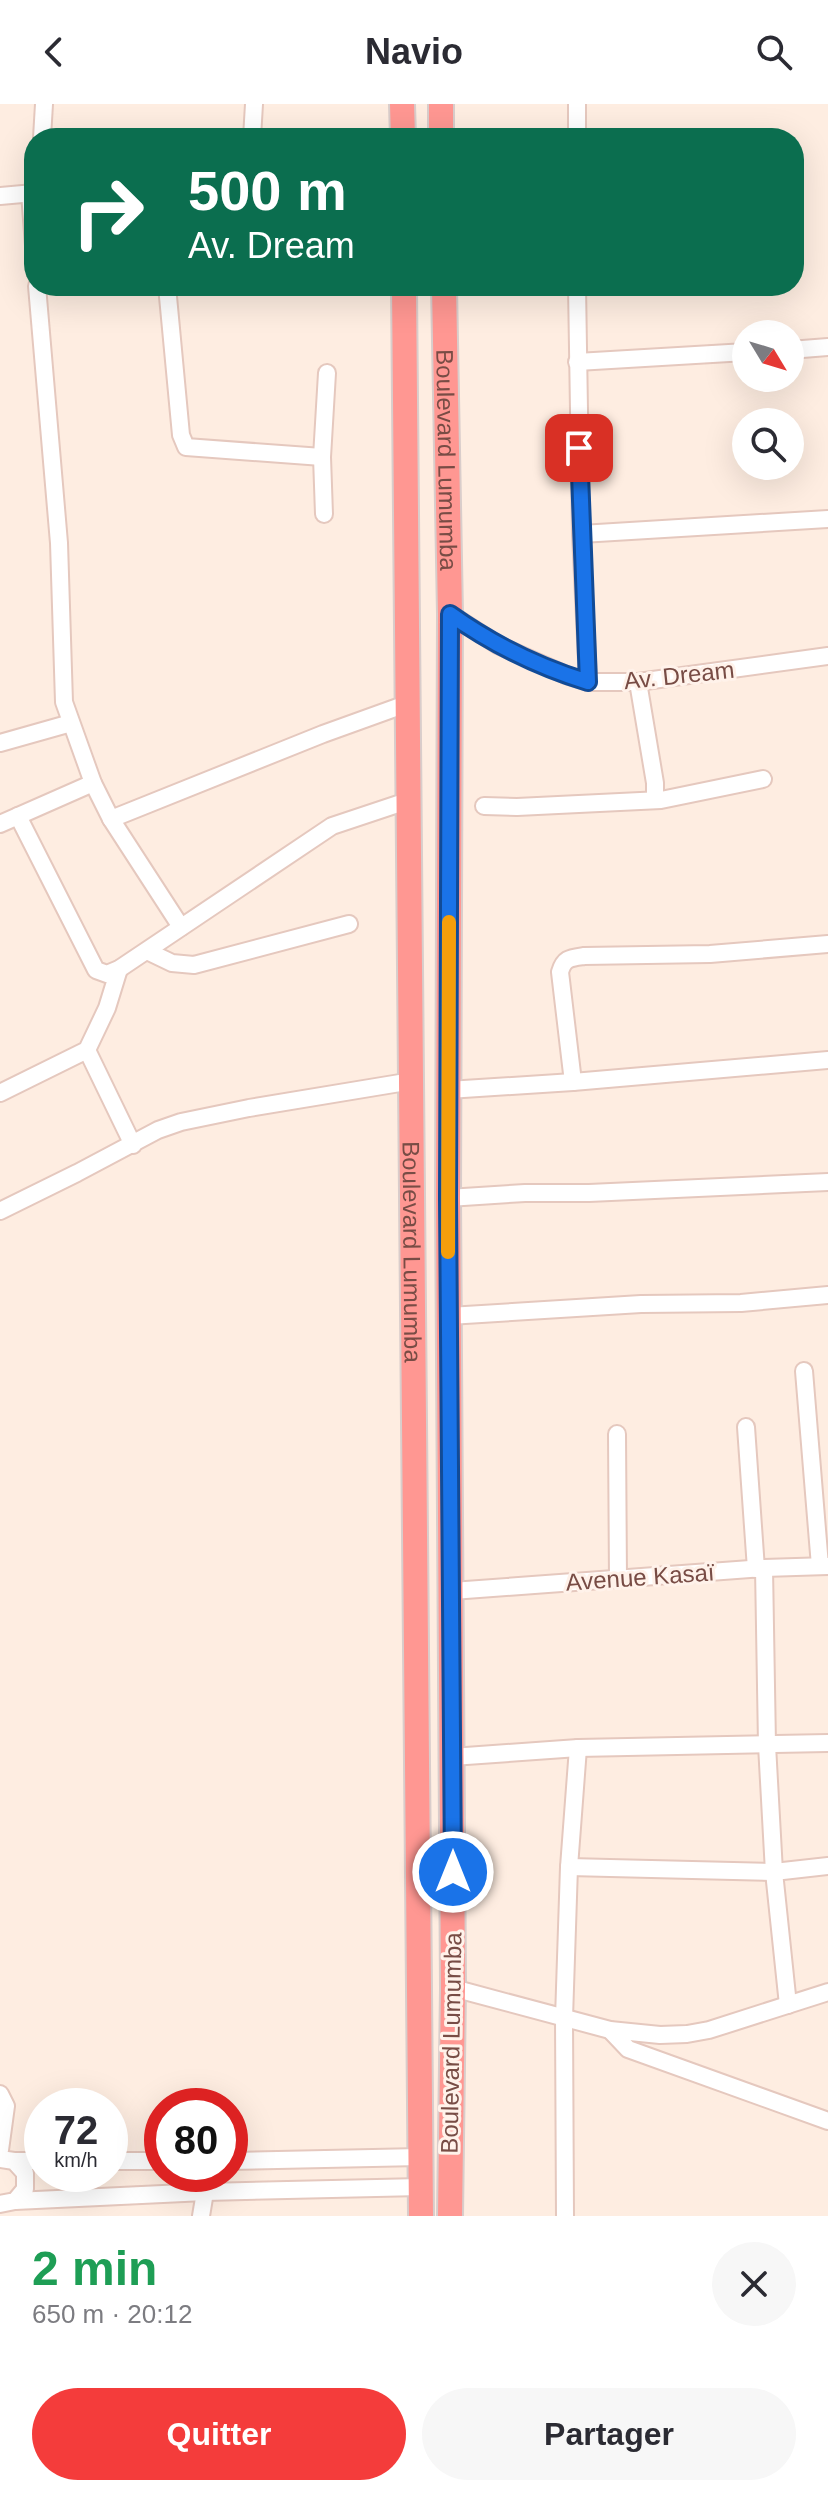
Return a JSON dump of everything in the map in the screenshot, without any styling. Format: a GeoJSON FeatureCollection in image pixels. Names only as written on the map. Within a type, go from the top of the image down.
{"type":"FeatureCollection","features":[{"type":"Feature","properties":{"kind":"highway"},"geometry":{"type":"LineString","coordinates":[[402,104],[403,128]]}},
{"type":"Feature","properties":{"kind":"highway"},"geometry":{"type":"LineString","coordinates":[[441,104],[441,128]]}},
{"type":"Feature","properties":{"kind":"highway","name":"Boulevard Lumumba"},"geometry":{"type":"LineString","coordinates":[[404,296],[421,2216]]}},
{"type":"Feature","properties":{"kind":"highway","name":"Boulevard Lumumba"},"geometry":{"type":"LineString","coordinates":[[444,296],[450,614],[448,1198],[453,1988],[450,2216]]}},
{"type":"Feature","properties":{"kind":"street"},"geometry":{"type":"LineString","coordinates":[[43,128],[44,104]]}},
{"type":"Feature","properties":{"kind":"street"},"geometry":{"type":"LineString","coordinates":[[253,128],[254,104]]}},
{"type":"Feature","properties":{"kind":"street"},"geometry":{"type":"LineString","coordinates":[[577,104],[577,128]]}},
{"type":"Feature","properties":{"kind":"street"},"geometry":{"type":"LineString","coordinates":[[0,196],[24,194]]}},
{"type":"Feature","properties":{"kind":"street"},"geometry":{"type":"LineString","coordinates":[[38,296],[59,543],[62,688],[93,783],[111,819],[181,927]]}},
{"type":"Feature","properties":{"kind":"street"},"geometry":{"type":"LineString","coordinates":[[168,296],[181,435],[186,447],[322,457]]}},
{"type":"Feature","properties":{"kind":"street"},"geometry":{"type":"LineString","coordinates":[[577,296],[581,534],[588,682]]}},
{"type":"Feature","properties":{"kind":"street"},"geometry":{"type":"LineString","coordinates":[[804,349],[828,347]]}},
{"type":"Feature","properties":{"kind":"street"},"geometry":{"type":"LineString","coordinates":[[577,362],[732,353]]}},
{"type":"Feature","properties":{"kind":"street"},"geometry":{"type":"LineString","coordinates":[[324,514],[322,457],[327,373]]}},
{"type":"Feature","properties":{"kind":"street"},"geometry":{"type":"LineString","coordinates":[[581,534],[828,519]]}},
{"type":"Feature","properties":{"kind":"street","name":"Av. Dream"},"geometry":{"type":"LineString","coordinates":[[450,614],[498,645],[588,682],[638,682],[828,656]]}},
{"type":"Feature","properties":{"kind":"street"},"geometry":{"type":"LineString","coordinates":[[638,682],[655,783],[655,800]]}},
{"type":"Feature","properties":{"kind":"street"},"geometry":{"type":"LineString","coordinates":[[111,819],[409,703]]}},
{"type":"Feature","properties":{"kind":"street"},"geometry":{"type":"LineString","coordinates":[[0,743],[71,723]]}},
{"type":"Feature","properties":{"kind":"street"},"geometry":{"type":"LineString","coordinates":[[484,806],[655,800],[763,779]]}},
{"type":"Feature","properties":{"kind":"street"},"geometry":{"type":"LineString","coordinates":[[0,824],[93,783]]}},
{"type":"Feature","properties":{"kind":"street"},"geometry":{"type":"LineString","coordinates":[[18,816],[96,970],[107,974],[147,951],[332,826],[410,800]]}},
{"type":"Feature","properties":{"kind":"street"},"geometry":{"type":"LineString","coordinates":[[147,951],[172,963],[194,965],[349,924]]}},
{"type":"Feature","properties":{"kind":"street"},"geometry":{"type":"LineString","coordinates":[[573,1082],[560,984],[563,962],[568,958],[710,954],[828,944]]}},
{"type":"Feature","properties":{"kind":"street"},"geometry":{"type":"LineString","coordinates":[[0,1093],[87,1050],[107,1008],[119,969]]}},
{"type":"Feature","properties":{"kind":"street"},"geometry":{"type":"LineString","coordinates":[[87,1050],[133,1145]]}},
{"type":"Feature","properties":{"kind":"street"},"geometry":{"type":"LineString","coordinates":[[448,1090],[828,1060]]}},
{"type":"Feature","properties":{"kind":"street"},"geometry":{"type":"LineString","coordinates":[[0,1211],[158,1130],[203,1117],[412,1081]]}},
{"type":"Feature","properties":{"kind":"street"},"geometry":{"type":"LineString","coordinates":[[448,1198],[828,1182]]}},
{"type":"Feature","properties":{"kind":"street"},"geometry":{"type":"LineString","coordinates":[[449,1316],[641,1304],[741,1303],[828,1295]]}},
{"type":"Feature","properties":{"kind":"street"},"geometry":{"type":"LineString","coordinates":[[804,1371],[824,1566]]}},
{"type":"Feature","properties":{"kind":"street"},"geometry":{"type":"LineString","coordinates":[[746,1427],[760,1568],[774,1872],[788,2005]]}},
{"type":"Feature","properties":{"kind":"street"},"geometry":{"type":"LineString","coordinates":[[617,1434],[618,1579]]}},
{"type":"Feature","properties":{"kind":"street","name":"Avenue Kasaï"},"geometry":{"type":"LineString","coordinates":[[452,1591],[824,1566]]}},
{"type":"Feature","properties":{"kind":"street"},"geometry":{"type":"LineString","coordinates":[[452,1757],[578,1748],[828,1743]]}},
{"type":"Feature","properties":{"kind":"street"},"geometry":{"type":"LineString","coordinates":[[565,2216],[564,2018],[569,1867],[578,1748]]}},
{"type":"Feature","properties":{"kind":"street"},"geometry":{"type":"LineString","coordinates":[[569,1867],[774,1872],[828,1866]]}},
{"type":"Feature","properties":{"kind":"street"},"geometry":{"type":"LineString","coordinates":[[453,1988],[610,2030],[660,2035],[709,2030],[828,1992]]}},
{"type":"Feature","properties":{"kind":"street"},"geometry":{"type":"LineString","coordinates":[[610,2030],[628,2049],[828,2121]]}},
{"type":"Feature","properties":{"kind":"street"},"geometry":{"type":"LineString","coordinates":[[0,2094],[6,2106],[0,2150]]}},
{"type":"Feature","properties":{"kind":"street"},"geometry":{"type":"LineString","coordinates":[[248,2161],[420,2157]]}},
{"type":"Feature","properties":{"kind":"street"},"geometry":{"type":"LineString","coordinates":[[7,2160],[25,2173],[25,2189],[8,2203]]}},
{"type":"Feature","properties":{"kind":"street"},"geometry":{"type":"LineString","coordinates":[[248,2191],[421,2187]]}},
{"type":"Feature","properties":{"kind":"street"},"geometry":{"type":"LineString","coordinates":[[8,2203],[205,2192],[201,2216]]}},
{"type":"Feature","properties":{"kind":"slow traffic"},"geometry":{"type":"LineString","coordinates":[[448,1252],[449,922]]}},
{"type":"Feature","properties":{"kind":"route"},"geometry":{"type":"LineString","coordinates":[[453,1872],[448,1198],[450,614],[498,645],[588,682],[579,448]]}}]}
